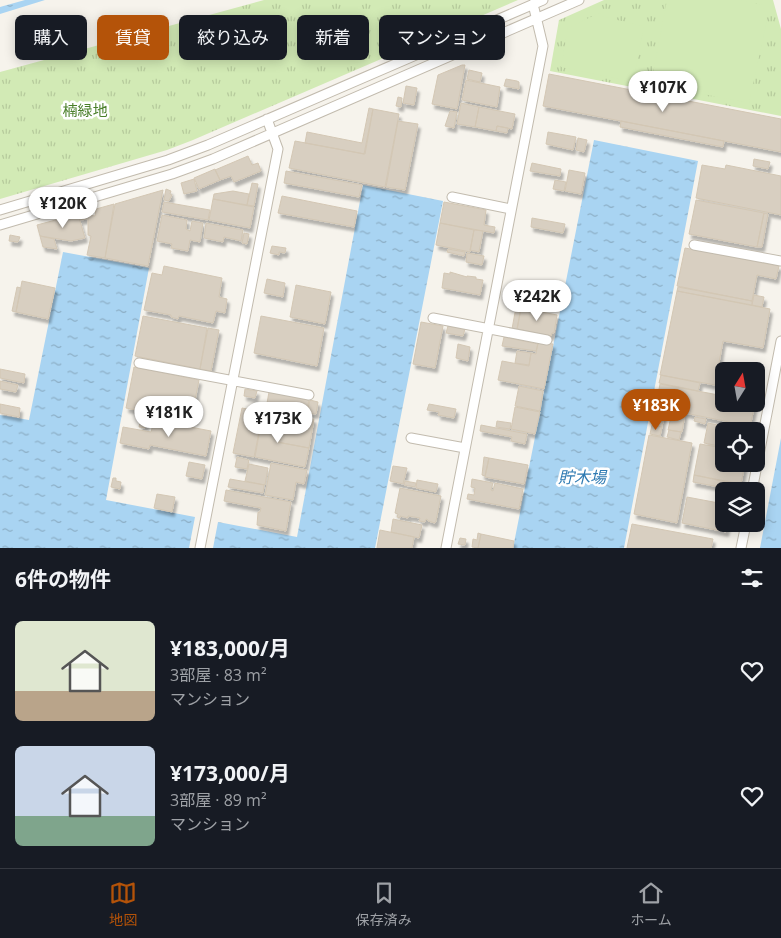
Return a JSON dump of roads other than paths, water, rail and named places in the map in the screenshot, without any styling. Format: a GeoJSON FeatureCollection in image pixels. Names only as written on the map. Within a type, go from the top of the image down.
{"type":"FeatureCollection","features":[{"type":"Feature","properties":{"kind":"street"},"geometry":{"type":"LineString","coordinates":[[0,210],[168,160],[208,145],[543,0]]}},
{"type":"Feature","properties":{"kind":"street"},"geometry":{"type":"LineString","coordinates":[[0,225],[172,174],[272,133],[579,0]]}},
{"type":"Feature","properties":{"kind":"street"},"geometry":{"type":"LineString","coordinates":[[446,548],[543,46],[533,4]]}},
{"type":"Feature","properties":{"kind":"street"},"geometry":{"type":"LineString","coordinates":[[200,548],[231,380],[278,149],[267,120]]}},
{"type":"Feature","properties":{"kind":"street"},"geometry":{"type":"LineString","coordinates":[[452,197],[511,209]]}},
{"type":"Feature","properties":{"kind":"street"},"geometry":{"type":"LineString","coordinates":[[694,245],[781,261]]}},
{"type":"Feature","properties":{"kind":"street"},"geometry":{"type":"LineString","coordinates":[[433,318],[547,340]]}},
{"type":"Feature","properties":{"kind":"street"},"geometry":{"type":"LineString","coordinates":[[754,482],[781,341]]}},
{"type":"Feature","properties":{"kind":"street"},"geometry":{"type":"LineString","coordinates":[[140,363],[309,395]]}},
{"type":"Feature","properties":{"kind":"street"},"geometry":{"type":"LineString","coordinates":[[411,438],[465,448]]}},
{"type":"Feature","properties":{"kind":"street"},"geometry":{"type":"LineString","coordinates":[[741,548],[744,532]]}},
{"type":"Feature","properties":{"kind":"water"},"geometry":{"type":"Polygon","coordinates":[[[25,0],[45,0],[0,14],[0,7],[25,0]]]}},
{"type":"Feature","properties":{"kind":"water","name":"貯木場"},"geometry":{"type":"Polygon","coordinates":[[[594,140],[698,161],[624,548],[513,548],[594,140]]]}},
{"type":"Feature","properties":{"kind":"water"},"geometry":{"type":"Polygon","coordinates":[[[363,185],[443,201],[375,548],[213,548],[218,522],[297,537],[363,185]]]}},
{"type":"Feature","properties":{"kind":"water"},"geometry":{"type":"Polygon","coordinates":[[[63,252],[149,268],[106,500],[195,517],[189,548],[0,548],[0,415],[29,420],[63,252]]]}},
{"type":"Feature","properties":{"kind":"water"},"geometry":{"type":"Polygon","coordinates":[[[781,438],[781,548],[760,548],[763,532],[765,532],[765,522],[781,438]]]}},
{"type":"Feature","properties":{"kind":"park label","name":"楠緑地"},"geometry":{"type":"Point","coordinates":[85,111]}}]}
